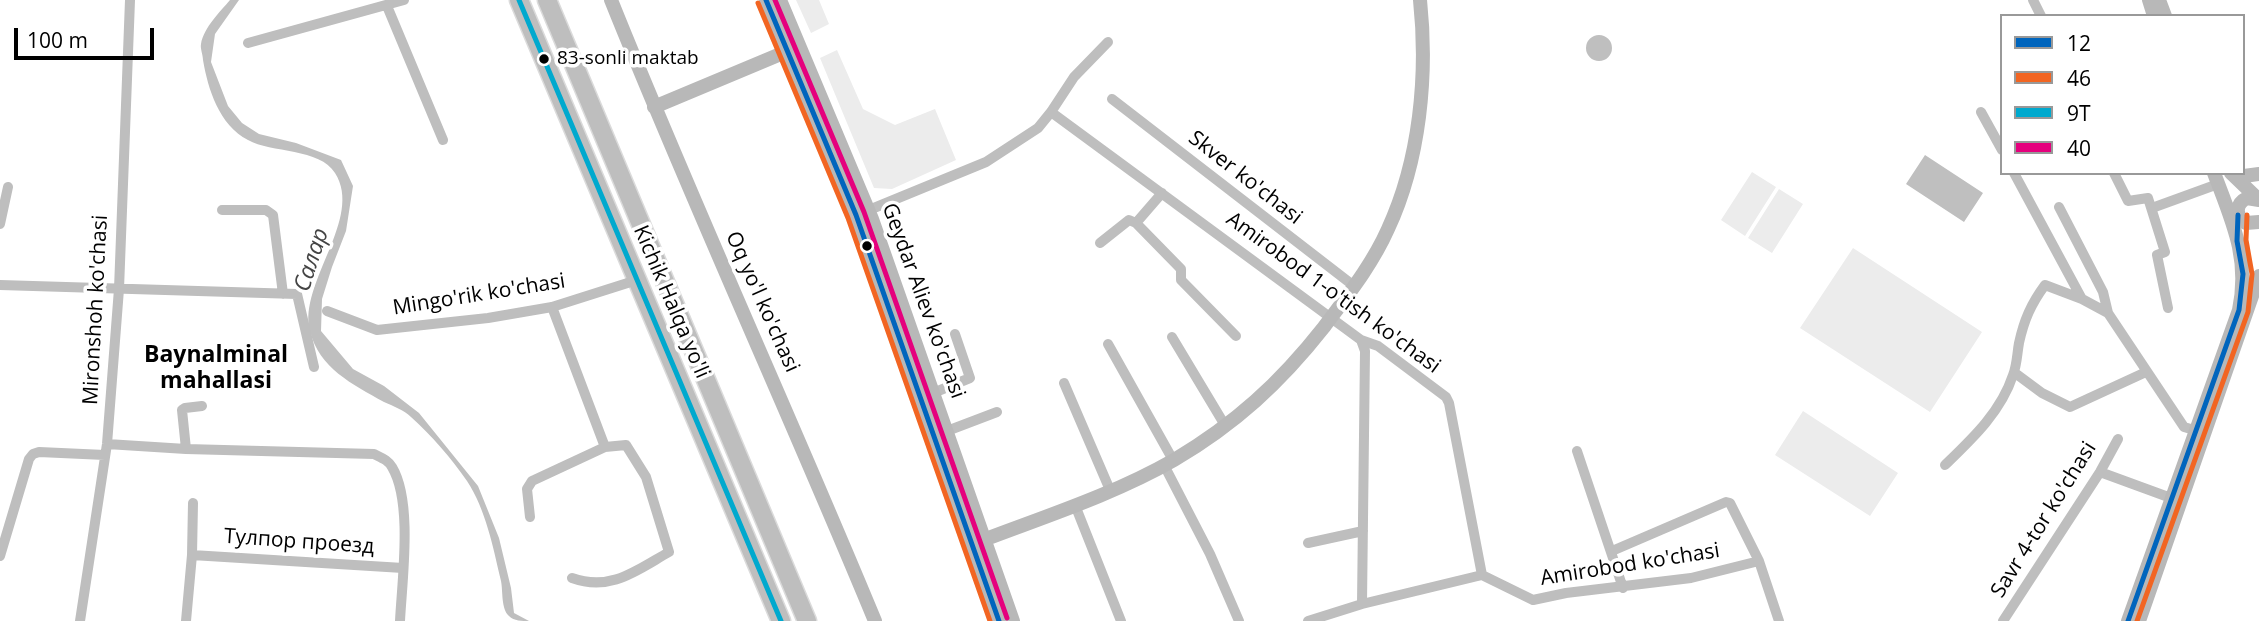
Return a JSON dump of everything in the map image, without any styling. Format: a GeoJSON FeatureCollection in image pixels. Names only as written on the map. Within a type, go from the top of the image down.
{"type":"FeatureCollection","features":[{"type":"Feature","properties":{"kind":"highway","name":"Kichik Halqa yo'li"},"geometry":{"type":"LineString","coordinates":[[519,0],[781,621]]}},
{"type":"Feature","properties":{"kind":"highway","name":"Kichik Halqa yo'li"},"geometry":{"type":"LineString","coordinates":[[547,0],[807,621]]}},
{"type":"Feature","properties":{"kind":"main road","name":"Oq yo'l ko'chasi"},"geometry":{"type":"LineString","coordinates":[[611,0],[654,107],[875,621]]}},
{"type":"Feature","properties":{"kind":"main road","name":"Geydar Aliev ko'chasi"},"geometry":{"type":"LineString","coordinates":[[766,0],[794,48]]}},
{"type":"Feature","properties":{"kind":"main road","name":"Geydar Aliev ko'chasi"},"geometry":{"type":"LineString","coordinates":[[780,0],[794,48],[863,212],[947,431],[999,621]]}},
{"type":"Feature","properties":{"kind":"main road"},"geometry":{"type":"LineString","coordinates":[[979,542],[1110,490],[1169,462],[1226,427],[1283,375],[1331,317],[1354,286],[1388,229],[1405,183],[1420,99],[1420,0]]}},
{"type":"Feature","properties":{"kind":"main road"},"geometry":{"type":"LineString","coordinates":[[654,107],[794,48]]}},
{"type":"Feature","properties":{"kind":"main road"},"geometry":{"type":"LineString","coordinates":[[2240,175],[2259,174]]}},
{"type":"Feature","properties":{"kind":"main road"},"geometry":{"type":"LineString","coordinates":[[2235,175],[2254,196],[2238,206],[2237,242]]}},
{"type":"Feature","properties":{"kind":"main road"},"geometry":{"type":"LineString","coordinates":[[2139,621],[2240,305],[2244,274],[2237,242],[2216,179]]}},
{"type":"Feature","properties":{"kind":"main road"},"geometry":{"type":"LineString","coordinates":[[2224,200],[2246,223],[2259,222]]}},
{"type":"Feature","properties":{"kind":"main road","name":"Geydar Aliev ko'chasi"},"geometry":{"type":"LineString","coordinates":[[863,212],[979,542],[1013,621]]}},
{"type":"Feature","properties":{"kind":"main road"},"geometry":{"type":"LineString","coordinates":[[2128,621],[2171,498],[2200,432],[2259,276]]}},
{"type":"Feature","properties":{"kind":"street","name":"Mironshoh ko'chasi"},"geometry":{"type":"LineString","coordinates":[[80,621],[107,444],[119,289],[130,0]]}},
{"type":"Feature","properties":{"kind":"street"},"geometry":{"type":"LineString","coordinates":[[247,43],[404,0]]}},
{"type":"Feature","properties":{"kind":"street"},"geometry":{"type":"LineString","coordinates":[[387,6],[443,140]]}},
{"type":"Feature","properties":{"kind":"street"},"geometry":{"type":"LineString","coordinates":[[863,212],[986,162],[1038,128],[1074,77],[1108,42]]}},
{"type":"Feature","properties":{"kind":"street","name":"Skver ko'chasi"},"geometry":{"type":"LineString","coordinates":[[1112,99],[1354,286]]}},
{"type":"Feature","properties":{"kind":"street","name":"Amirobod 1-o'tish ko'chasi"},"geometry":{"type":"LineString","coordinates":[[1051,112],[1361,340],[1378,346],[1448,399],[1482,575]]}},
{"type":"Feature","properties":{"kind":"street"},"geometry":{"type":"LineString","coordinates":[[1981,112],[2000,146]]}},
{"type":"Feature","properties":{"kind":"street"},"geometry":{"type":"LineString","coordinates":[[2015,175],[2082,299]]}},
{"type":"Feature","properties":{"kind":"street"},"geometry":{"type":"LineString","coordinates":[[2116,175],[2128,201],[2148,198],[2152,208],[2165,252],[2157,255],[2168,308]]}},
{"type":"Feature","properties":{"kind":"street"},"geometry":{"type":"LineString","coordinates":[[2152,208],[2216,179]]}},
{"type":"Feature","properties":{"kind":"street"},"geometry":{"type":"LineString","coordinates":[[0,224],[8,187]]}},
{"type":"Feature","properties":{"kind":"street"},"geometry":{"type":"LineString","coordinates":[[1136,223],[1162,193]]}},
{"type":"Feature","properties":{"kind":"street"},"geometry":{"type":"LineString","coordinates":[[2059,207],[2103,292],[2108,313],[2184,426],[2200,432]]}},
{"type":"Feature","properties":{"kind":"street"},"geometry":{"type":"LineString","coordinates":[[222,210],[266,210],[273,215],[283,294]]}},
{"type":"Feature","properties":{"kind":"street"},"geometry":{"type":"LineString","coordinates":[[1100,243],[1129,220],[1136,223],[1181,269],[1181,280],[1236,336]]}},
{"type":"Feature","properties":{"kind":"street","name":"Mingo'rik ko'chasi"},"geometry":{"type":"LineString","coordinates":[[327,311],[377,330],[488,318],[552,307],[637,280]]}},
{"type":"Feature","properties":{"kind":"street"},"geometry":{"type":"LineString","coordinates":[[0,285],[297,294],[314,368]]}},
{"type":"Feature","properties":{"kind":"street"},"geometry":{"type":"LineString","coordinates":[[1945,465],[1979,432],[2006,393],[2014,373],[2019,341],[2029,307],[2045,285],[2082,299],[2108,313]]}},
{"type":"Feature","properties":{"kind":"street"},"geometry":{"type":"LineString","coordinates":[[552,307],[605,447]]}},
{"type":"Feature","properties":{"kind":"street"},"geometry":{"type":"LineString","coordinates":[[933,393],[970,378],[955,334]]}},
{"type":"Feature","properties":{"kind":"street"},"geometry":{"type":"LineString","coordinates":[[1172,337],[1226,427]]}},
{"type":"Feature","properties":{"kind":"street"},"geometry":{"type":"LineString","coordinates":[[1361,340],[1365,351],[1362,604]]}},
{"type":"Feature","properties":{"kind":"street"},"geometry":{"type":"LineString","coordinates":[[1108,344],[1169,462],[1238,621]]}},
{"type":"Feature","properties":{"kind":"street"},"geometry":{"type":"LineString","coordinates":[[2014,373],[2042,393],[2070,407],[2146,372]]}},
{"type":"Feature","properties":{"kind":"street"},"geometry":{"type":"LineString","coordinates":[[1064,383],[1110,490]]}},
{"type":"Feature","properties":{"kind":"street"},"geometry":{"type":"LineString","coordinates":[[186,449],[182,410],[202,406]]}},
{"type":"Feature","properties":{"kind":"street"},"geometry":{"type":"LineString","coordinates":[[947,431],[997,412]]}},
{"type":"Feature","properties":{"kind":"street","name":"Savr 4-tor ko'chasi"},"geometry":{"type":"LineString","coordinates":[[2003,621],[2100,472],[2118,439]]}},
{"type":"Feature","properties":{"kind":"street"},"geometry":{"type":"LineString","coordinates":[[107,444],[374,454],[385,459],[402,490],[403,568],[400,621]]}},
{"type":"Feature","properties":{"kind":"street"},"geometry":{"type":"LineString","coordinates":[[530,517],[527,489],[532,481],[605,447],[626,445],[646,477],[670,552],[624,577],[607,583],[586,583],[572,578]]}},
{"type":"Feature","properties":{"kind":"street"},"geometry":{"type":"LineString","coordinates":[[1577,451],[1623,587]]}},
{"type":"Feature","properties":{"kind":"street"},"geometry":{"type":"LineString","coordinates":[[0,556],[29,459],[33,454],[105,455]]}},
{"type":"Feature","properties":{"kind":"street"},"geometry":{"type":"LineString","coordinates":[[2100,472],[2171,498]]}},
{"type":"Feature","properties":{"kind":"street"},"geometry":{"type":"LineString","coordinates":[[1612,551],[1726,502],[1734,507],[1759,561],[1779,621]]}},
{"type":"Feature","properties":{"kind":"street"},"geometry":{"type":"LineString","coordinates":[[186,621],[192,555],[192,503]]}},
{"type":"Feature","properties":{"kind":"street"},"geometry":{"type":"LineString","coordinates":[[1075,505],[1121,621]]}},
{"type":"Feature","properties":{"kind":"street"},"geometry":{"type":"LineString","coordinates":[[1308,543],[1363,531]]}},
{"type":"Feature","properties":{"kind":"street","name":"Тулпор проезд"},"geometry":{"type":"LineString","coordinates":[[192,555],[403,568]]}},
{"type":"Feature","properties":{"kind":"street","name":"Amirobod ko'chasi"},"geometry":{"type":"LineString","coordinates":[[1482,575],[1533,600],[1566,593],[1691,578],[1759,561]]}},
{"type":"Feature","properties":{"kind":"street"},"geometry":{"type":"LineString","coordinates":[[1308,621],[1362,604],[1482,575]]}},
{"type":"Feature","properties":{"kind":"shaded area","name":"Салар"},"geometry":{"type":"Polygon","coordinates":[[[230,0],[239,0],[215,34],[211,62],[228,106],[242,123],[259,134],[296,143],[341,160],[353,186],[346,231],[322,299],[321,331],[353,369],[384,386],[419,413],[478,486],[499,538],[514,613],[529,621],[516,620],[506,613],[501,581],[484,516],[474,492],[455,464],[434,439],[402,410],[360,389],[338,374],[314,344],[309,312],[313,292],[337,230],[342,210],[342,191],[335,173],[328,165],[307,155],[248,140],[222,116],[208,83],[201,46],[209,26],[230,0]]]}},
{"type":"Feature","properties":{"kind":"shaded area"},"geometry":{"type":"Polygon","coordinates":[[[796,0],[819,0],[829,24],[811,33],[796,0]]]}},
{"type":"Feature","properties":{"kind":"shaded area"},"geometry":{"type":"Polygon","coordinates":[[[1599,35],[1608,39],[1612,48],[1608,57],[1599,61],[1590,57],[1586,48],[1590,39],[1599,35]]]}},
{"type":"Feature","properties":{"kind":"shaded area"},"geometry":{"type":"Polygon","coordinates":[[[837,50],[863,109],[895,125],[935,109],[956,160],[892,189],[874,188],[820,58],[837,50]]]}},
{"type":"Feature","properties":{"kind":"shaded area"},"geometry":{"type":"Polygon","coordinates":[[[1925,155],[1983,193],[1964,222],[1906,184],[1925,155]]]}},
{"type":"Feature","properties":{"kind":"shaded area"},"geometry":{"type":"Polygon","coordinates":[[[1752,172],[1776,187],[1745,236],[1721,220],[1752,172]]]}},
{"type":"Feature","properties":{"kind":"shaded area"},"geometry":{"type":"Polygon","coordinates":[[[1779,189],[1803,204],[1772,253],[1748,238],[1779,189]]]}},
{"type":"Feature","properties":{"kind":"shaded area"},"geometry":{"type":"Polygon","coordinates":[[[1853,248],[1982,332],[1930,412],[1800,328],[1853,248]]]}},
{"type":"Feature","properties":{"kind":"shaded area"},"geometry":{"type":"Polygon","coordinates":[[[1803,411],[1898,473],[1870,516],[1775,455],[1803,411]]]}},
{"type":"Feature","properties":{"kind":"transit line","name":"9Т"},"geometry":{"type":"LineString","coordinates":[[519,0],[781,621]]}},
{"type":"Feature","properties":{"kind":"transit line","name":"12"},"geometry":{"type":"LineString","coordinates":[[766,0],[856,215],[999,621]]}},
{"type":"Feature","properties":{"kind":"transit line","name":"40"},"geometry":{"type":"LineString","coordinates":[[775,0],[864,212],[1007,618]]}},
{"type":"Feature","properties":{"kind":"transit line","name":"46"},"geometry":{"type":"LineString","coordinates":[[758,3],[848,218],[990,621]]}},
{"type":"Feature","properties":{"kind":"transit line","name":"12"},"geometry":{"type":"LineString","coordinates":[[2128,621],[2239,310],[2243,274],[2237,241],[2238,215]]}},
{"type":"Feature","properties":{"kind":"transit line","name":"46"},"geometry":{"type":"LineString","coordinates":[[2137,621],[2248,312],[2252,274],[2246,240],[2247,215]]}},
{"type":"Feature","properties":{"kind":"place","name":"83-sonli maktab"},"geometry":{"type":"Point","coordinates":[544,59]}},
{"type":"Feature","properties":{"kind":"district","name":"Baynalminal mahallasi"},"geometry":{"type":"Point","coordinates":[216,368]}}]}
